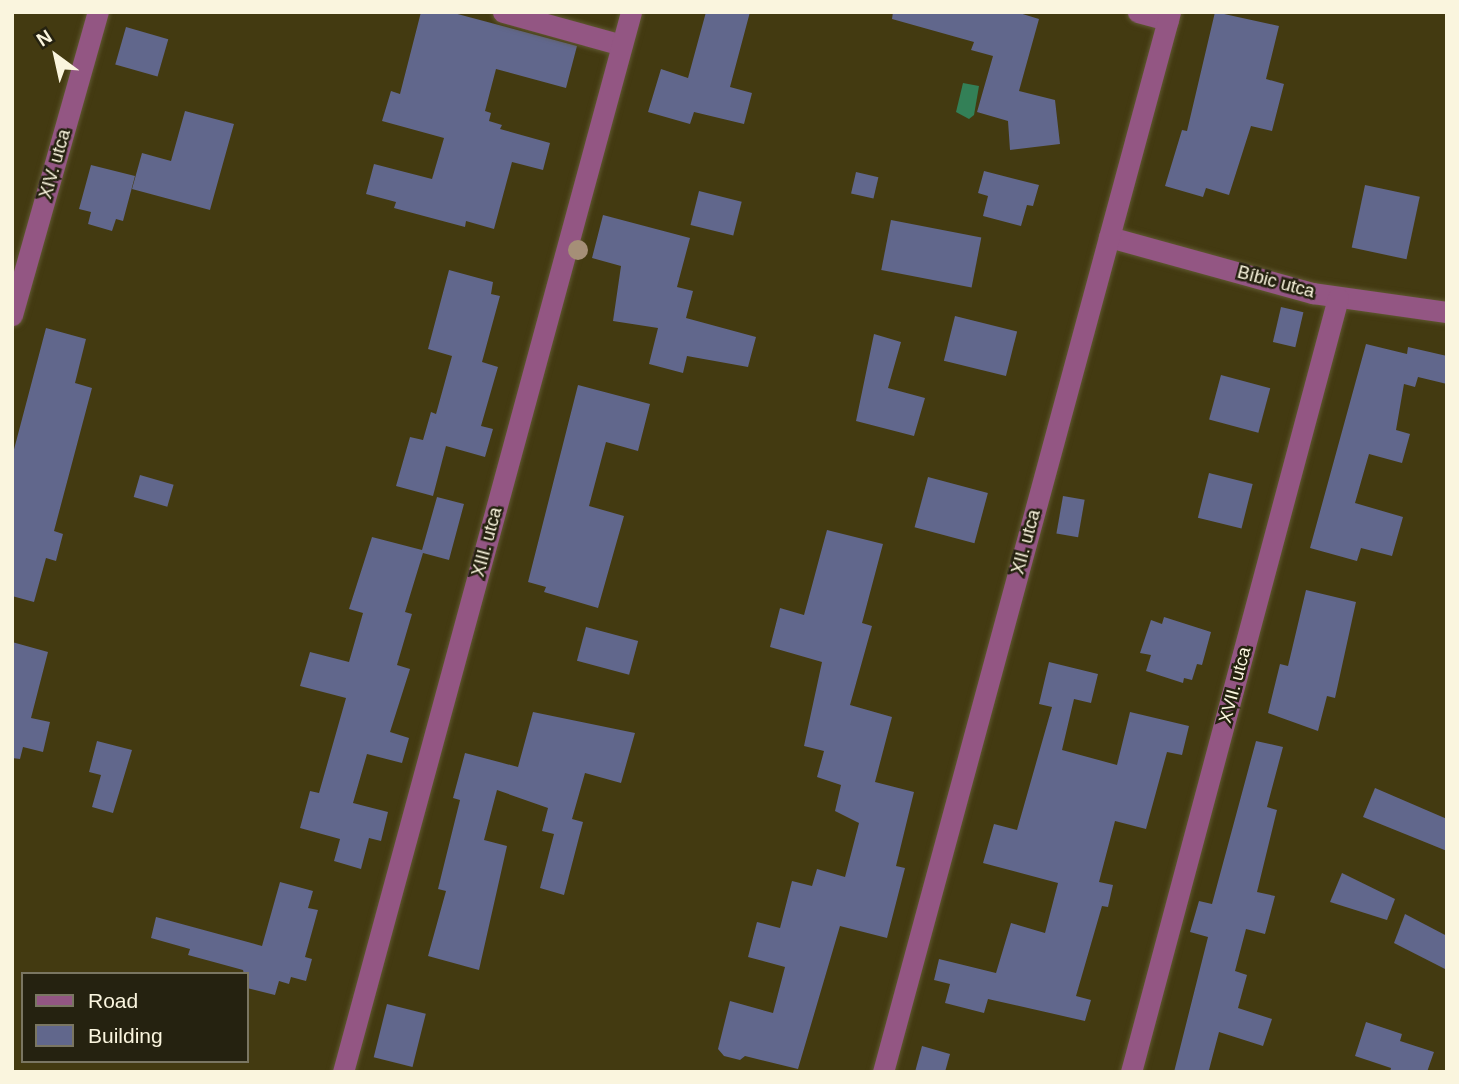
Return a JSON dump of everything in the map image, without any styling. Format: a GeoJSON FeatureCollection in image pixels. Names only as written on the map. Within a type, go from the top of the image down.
{"type":"FeatureCollection","features":[{"type":"Feature","properties":{"kind":"street","name":"XIV. utca"},"geometry":{"type":"LineString","coordinates":[[12,315],[98,12]]}},
{"type":"Feature","properties":{"kind":"street"},"geometry":{"type":"LineString","coordinates":[[503,12],[622,45]]}},
{"type":"Feature","properties":{"kind":"street","name":"XIII. utca"},"geometry":{"type":"LineString","coordinates":[[343,1072],[631,12]]}},
{"type":"Feature","properties":{"kind":"street"},"geometry":{"type":"LineString","coordinates":[[1138,12],[1169,16]]}},
{"type":"Feature","properties":{"kind":"street","name":"XII. utca"},"geometry":{"type":"LineString","coordinates":[[883,1072],[1169,16]]}},
{"type":"Feature","properties":{"kind":"street","name":"Bíbic utca"},"geometry":{"type":"LineString","coordinates":[[1109,237],[1338,298],[1447,312]]}},
{"type":"Feature","properties":{"kind":"street","name":"XVII. utca"},"geometry":{"type":"LineString","coordinates":[[1131,1072],[1338,298]]}},
{"type":"Feature","properties":{"kind":"shaded area"},"geometry":{"type":"Polygon","coordinates":[[[963,83],[979,86],[974,115],[969,119],[956,112],[963,83]]]}},
{"type":"Feature","properties":{"kind":"building"},"geometry":{"type":"Polygon","coordinates":[[[421,12],[450,12],[577,46],[566,88],[496,69],[485,111],[491,113],[489,121],[502,125],[500,129],[550,143],[543,170],[512,162],[494,229],[466,221],[465,227],[394,208],[396,202],[366,194],[374,164],[432,179],[444,138],[382,121],[391,91],[400,94],[421,12]]]}},
{"type":"Feature","properties":{"kind":"building"},"geometry":{"type":"Polygon","coordinates":[[[706,12],[750,12],[730,87],[752,93],[744,124],[694,112],[690,124],[648,112],[661,69],[688,78],[706,12]]]}},
{"type":"Feature","properties":{"kind":"building"},"geometry":{"type":"Polygon","coordinates":[[[893,12],[1016,12],[1039,19],[1019,91],[1055,100],[1060,144],[1010,150],[1008,121],[977,112],[993,56],[971,50],[974,42],[892,19],[893,12]]]}},
{"type":"Feature","properties":{"kind":"building"},"geometry":{"type":"Polygon","coordinates":[[[1215,12],[1279,26],[1266,79],[1284,84],[1272,131],[1251,126],[1229,195],[1206,188],[1203,197],[1165,186],[1182,130],[1187,131],[1215,12]]]}},
{"type":"Feature","properties":{"kind":"building"},"geometry":{"type":"Polygon","coordinates":[[[126,27],[168,39],[158,77],[115,64],[126,27]]]}},
{"type":"Feature","properties":{"kind":"building"},"geometry":{"type":"Polygon","coordinates":[[[185,111],[234,124],[210,210],[132,189],[142,153],[171,161],[185,111]]]}},
{"type":"Feature","properties":{"kind":"building"},"geometry":{"type":"Polygon","coordinates":[[[91,165],[135,176],[123,221],[116,219],[112,231],[88,224],[91,212],[79,209],[91,165]]]}},
{"type":"Feature","properties":{"kind":"building"},"geometry":{"type":"Polygon","coordinates":[[[984,171],[1039,185],[1033,206],[1027,205],[1021,226],[983,216],[988,196],[978,193],[984,171]]]}},
{"type":"Feature","properties":{"kind":"building"},"geometry":{"type":"Polygon","coordinates":[[[856,172],[878,177],[873,199],[851,193],[856,172]]]}},
{"type":"Feature","properties":{"kind":"building"},"geometry":{"type":"Polygon","coordinates":[[[1365,185],[1420,197],[1406,259],[1352,248],[1365,185]]]}},
{"type":"Feature","properties":{"kind":"building"},"geometry":{"type":"Polygon","coordinates":[[[699,191],[742,202],[733,236],[691,225],[699,191]]]}},
{"type":"Feature","properties":{"kind":"building"},"geometry":{"type":"Polygon","coordinates":[[[603,215],[690,238],[677,287],[693,291],[686,318],[756,337],[748,367],[687,356],[683,373],[649,364],[658,328],[613,321],[621,266],[592,258],[603,215]]]}},
{"type":"Feature","properties":{"kind":"building"},"geometry":{"type":"Polygon","coordinates":[[[891,220],[981,238],[972,288],[881,270],[891,220]]]}},
{"type":"Feature","properties":{"kind":"building"},"geometry":{"type":"Polygon","coordinates":[[[449,270],[493,282],[491,294],[500,296],[482,362],[498,367],[481,426],[493,429],[485,457],[446,446],[433,496],[396,486],[410,437],[423,440],[431,412],[436,414],[452,356],[428,349],[449,270]]]}},
{"type":"Feature","properties":{"kind":"building"},"geometry":{"type":"Polygon","coordinates":[[[1281,307],[1303,312],[1295,347],[1273,342],[1281,307]]]}},
{"type":"Feature","properties":{"kind":"building"},"geometry":{"type":"Polygon","coordinates":[[[955,316],[1017,331],[1006,376],[944,361],[955,316]]]}},
{"type":"Feature","properties":{"kind":"building"},"geometry":{"type":"Polygon","coordinates":[[[46,328],[86,339],[75,383],[92,388],[54,531],[63,534],[56,561],[46,558],[34,602],[12,596],[12,457],[46,328]]]}},
{"type":"Feature","properties":{"kind":"building"},"geometry":{"type":"Polygon","coordinates":[[[874,334],[901,342],[888,388],[925,398],[914,436],[856,421],[874,334]]]}},
{"type":"Feature","properties":{"kind":"building"},"geometry":{"type":"Polygon","coordinates":[[[1366,344],[1407,354],[1408,347],[1447,356],[1447,384],[1418,377],[1415,387],[1404,384],[1396,430],[1410,434],[1402,463],[1369,454],[1355,503],[1403,517],[1392,556],[1361,548],[1357,561],[1310,548],[1366,344]]]}},
{"type":"Feature","properties":{"kind":"building"},"geometry":{"type":"Polygon","coordinates":[[[1221,375],[1270,388],[1258,433],[1209,419],[1221,375]]]}},
{"type":"Feature","properties":{"kind":"building"},"geometry":{"type":"Polygon","coordinates":[[[578,385],[650,404],[638,451],[606,442],[589,506],[624,516],[598,608],[544,592],[546,587],[528,582],[578,385]]]}},
{"type":"Feature","properties":{"kind":"building"},"geometry":{"type":"Polygon","coordinates":[[[1209,473],[1253,484],[1242,529],[1198,518],[1209,473]]]}},
{"type":"Feature","properties":{"kind":"building"},"geometry":{"type":"Polygon","coordinates":[[[140,475],[174,485],[167,507],[134,497],[140,475]]]}},
{"type":"Feature","properties":{"kind":"building"},"geometry":{"type":"Polygon","coordinates":[[[928,477],[988,493],[974,543],[915,527],[928,477]]]}},
{"type":"Feature","properties":{"kind":"building"},"geometry":{"type":"Polygon","coordinates":[[[1063,496],[1085,500],[1078,537],[1056,533],[1063,496]]]}},
{"type":"Feature","properties":{"kind":"building"},"geometry":{"type":"Polygon","coordinates":[[[437,497],[464,504],[449,560],[423,553],[405,612],[412,614],[397,665],[410,669],[390,732],[409,738],[402,763],[367,754],[353,803],[388,812],[381,841],[369,838],[361,869],[334,861],[340,839],[300,828],[310,791],[319,793],[346,698],[300,686],[310,652],[349,662],[363,613],[349,609],[372,537],[422,550],[437,497]]]}},
{"type":"Feature","properties":{"kind":"building"},"geometry":{"type":"Polygon","coordinates":[[[827,530],[883,544],[862,623],[872,626],[850,705],[892,717],[875,782],[914,792],[896,866],[905,868],[887,938],[840,926],[798,1069],[745,1056],[740,1060],[724,1056],[718,1049],[730,1001],[773,1013],[785,967],[748,957],[757,922],[780,928],[792,881],[812,886],[817,869],[845,877],[859,823],[835,811],[841,785],[817,777],[824,751],[804,746],[822,662],[770,647],[780,608],[804,615],[827,530]]]}},
{"type":"Feature","properties":{"kind":"building"},"geometry":{"type":"Polygon","coordinates":[[[1306,590],[1356,602],[1335,698],[1327,696],[1318,731],[1268,713],[1280,664],[1288,666],[1306,590]]]}},
{"type":"Feature","properties":{"kind":"building"},"geometry":{"type":"Polygon","coordinates":[[[1164,617],[1211,632],[1202,665],[1197,664],[1192,680],[1184,678],[1183,683],[1146,671],[1151,655],[1140,653],[1151,620],[1162,624],[1164,617]]]}},
{"type":"Feature","properties":{"kind":"building"},"geometry":{"type":"Polygon","coordinates":[[[586,627],[638,641],[629,675],[577,661],[586,627]]]}},
{"type":"Feature","properties":{"kind":"building"},"geometry":{"type":"Polygon","coordinates":[[[12,642],[48,652],[31,718],[50,722],[43,752],[23,747],[20,759],[12,758],[12,642]]]}},
{"type":"Feature","properties":{"kind":"building"},"geometry":{"type":"Polygon","coordinates":[[[1049,662],[1098,674],[1091,703],[1074,699],[1062,750],[1117,765],[1130,712],[1189,726],[1182,755],[1167,752],[1146,829],[1115,821],[1099,882],[1113,885],[1108,907],[1102,906],[1076,996],[1091,1000],[1085,1021],[988,999],[984,1013],[945,1003],[950,984],[934,980],[939,959],[996,973],[1011,923],[1045,933],[1058,883],[983,863],[994,824],[1017,830],[1052,707],[1039,704],[1049,662]]]}},
{"type":"Feature","properties":{"kind":"building"},"geometry":{"type":"Polygon","coordinates":[[[533,712],[635,733],[621,783],[585,773],[572,819],[583,822],[564,895],[540,888],[554,834],[542,831],[548,808],[497,790],[484,840],[507,846],[479,970],[428,956],[446,891],[438,889],[460,800],[453,798],[465,753],[518,767],[533,712]]]}},
{"type":"Feature","properties":{"kind":"building"},"geometry":{"type":"Polygon","coordinates":[[[97,741],[132,750],[113,813],[92,807],[101,775],[89,772],[97,741]]]}},
{"type":"Feature","properties":{"kind":"building"},"geometry":{"type":"Polygon","coordinates":[[[1256,741],[1283,747],[1267,807],[1277,810],[1257,892],[1275,896],[1265,934],[1246,929],[1235,971],[1247,975],[1238,1008],[1272,1019],[1263,1046],[1219,1032],[1209,1070],[1174,1072],[1208,937],[1190,932],[1199,901],[1212,904],[1256,741]]]}},
{"type":"Feature","properties":{"kind":"building"},"geometry":{"type":"Polygon","coordinates":[[[1375,788],[1447,819],[1447,851],[1363,817],[1375,788]]]}},
{"type":"Feature","properties":{"kind":"building"},"geometry":{"type":"Polygon","coordinates":[[[1342,873],[1395,899],[1387,920],[1330,902],[1342,873]]]}},
{"type":"Feature","properties":{"kind":"building"},"geometry":{"type":"Polygon","coordinates":[[[280,882],[313,891],[308,908],[318,910],[305,957],[312,959],[306,981],[291,977],[289,984],[279,981],[275,995],[248,988],[248,972],[188,955],[190,949],[151,938],[156,917],[262,946],[280,882]]]}},
{"type":"Feature","properties":{"kind":"building"},"geometry":{"type":"Polygon","coordinates":[[[1405,914],[1447,936],[1447,970],[1394,943],[1405,914]]]}},
{"type":"Feature","properties":{"kind":"building"},"geometry":{"type":"Polygon","coordinates":[[[387,1004],[426,1014],[413,1067],[374,1057],[387,1004]]]}},
{"type":"Feature","properties":{"kind":"building"},"geometry":{"type":"Polygon","coordinates":[[[1366,1022],[1402,1034],[1400,1041],[1434,1052],[1427,1072],[1390,1072],[1391,1068],[1355,1056],[1366,1022]]]}},
{"type":"Feature","properties":{"kind":"building"},"geometry":{"type":"Polygon","coordinates":[[[922,1046],[950,1054],[945,1072],[915,1072],[922,1046]]]}}]}
